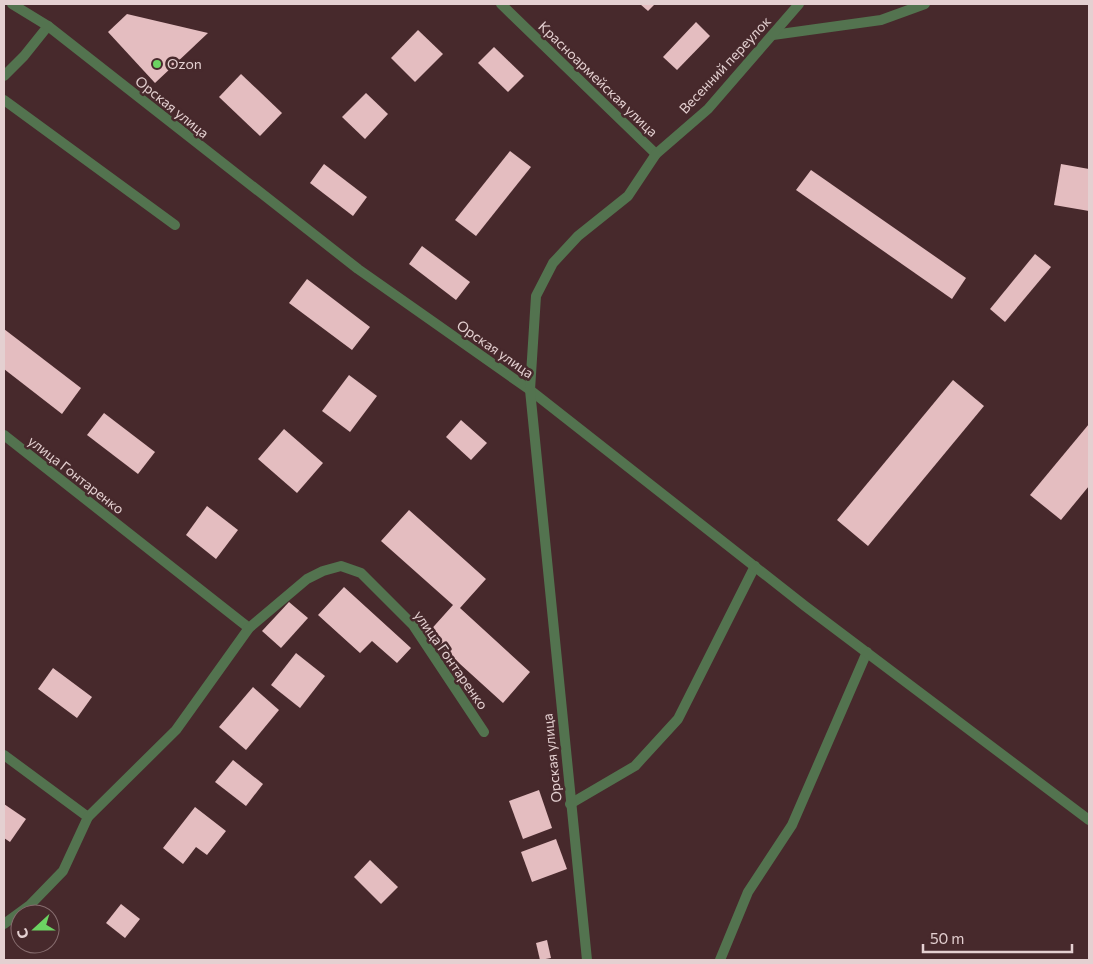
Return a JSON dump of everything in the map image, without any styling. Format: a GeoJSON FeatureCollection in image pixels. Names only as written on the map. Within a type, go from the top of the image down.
{"type":"FeatureCollection","features":[{"type":"Feature","properties":{"kind":"street","name":"Орская улица"},"geometry":{"type":"LineString","coordinates":[[12,4],[48,26],[358,269],[530,390],[587,960]]}},
{"type":"Feature","properties":{"kind":"street","name":"Красноармейская улица"},"geometry":{"type":"LineString","coordinates":[[501,4],[656,154]]}},
{"type":"Feature","properties":{"kind":"street","name":"Весенний переулок"},"geometry":{"type":"LineString","coordinates":[[530,390],[536,296],[553,263],[578,236],[628,196],[656,154],[708,109],[799,4]]}},
{"type":"Feature","properties":{"kind":"street"},"geometry":{"type":"LineString","coordinates":[[773,36],[881,20],[925,4]]}},
{"type":"Feature","properties":{"kind":"street"},"geometry":{"type":"LineString","coordinates":[[4,76],[24,56],[48,26]]}},
{"type":"Feature","properties":{"kind":"street"},"geometry":{"type":"LineString","coordinates":[[4,100],[175,225]]}},
{"type":"Feature","properties":{"kind":"street"},"geometry":{"type":"LineString","coordinates":[[530,390],[755,566],[1089,820]]}},
{"type":"Feature","properties":{"kind":"street","name":"улица Гонтаренко"},"geometry":{"type":"LineString","coordinates":[[4,435],[249,628]]}},
{"type":"Feature","properties":{"kind":"street","name":"улица Гонтаренко"},"geometry":{"type":"LineString","coordinates":[[4,924],[30,905],[64,871],[88,817],[176,730],[249,628],[307,579],[323,571],[341,566],[361,573],[413,626],[484,732]]}},
{"type":"Feature","properties":{"kind":"street"},"geometry":{"type":"LineString","coordinates":[[570,804],[635,766],[678,719],[755,566]]}},
{"type":"Feature","properties":{"kind":"street"},"geometry":{"type":"LineString","coordinates":[[720,960],[748,892],[792,825],[867,652]]}},
{"type":"Feature","properties":{"kind":"street"},"geometry":{"type":"LineString","coordinates":[[4,755],[88,817]]}},
{"type":"Feature","properties":{"kind":"building"},"geometry":{"type":"Polygon","coordinates":[[[640,4],[655,4],[648,11],[640,4]]]}},
{"type":"Feature","properties":{"kind":"building"},"geometry":{"type":"Polygon","coordinates":[[[127,14],[208,33],[155,83],[108,32],[127,14]]]}},
{"type":"Feature","properties":{"kind":"building"},"geometry":{"type":"Polygon","coordinates":[[[696,22],[710,36],[677,70],[663,57],[696,22]]]}},
{"type":"Feature","properties":{"kind":"building"},"geometry":{"type":"Polygon","coordinates":[[[418,30],[443,54],[415,82],[391,58],[418,30]]]}},
{"type":"Feature","properties":{"kind":"building"},"geometry":{"type":"Polygon","coordinates":[[[494,47],[524,76],[508,92],[478,63],[494,47]]]}},
{"type":"Feature","properties":{"kind":"building"},"geometry":{"type":"Polygon","coordinates":[[[241,74],[282,113],[260,136],[219,97],[241,74]]]}},
{"type":"Feature","properties":{"kind":"building"},"geometry":{"type":"Polygon","coordinates":[[[366,93],[388,114],[365,139],[342,117],[366,93]]]}},
{"type":"Feature","properties":{"kind":"building"},"geometry":{"type":"Polygon","coordinates":[[[510,151],[531,167],[476,236],[455,220],[510,151]]]}},
{"type":"Feature","properties":{"kind":"building"},"geometry":{"type":"Polygon","coordinates":[[[324,164],[367,197],[353,216],[310,183],[324,164]]]}},
{"type":"Feature","properties":{"kind":"building"},"geometry":{"type":"Polygon","coordinates":[[[1061,164],[1089,169],[1089,211],[1054,205],[1061,164]]]}},
{"type":"Feature","properties":{"kind":"building"},"geometry":{"type":"Polygon","coordinates":[[[811,170],[966,278],[952,299],[796,190],[811,170]]]}},
{"type":"Feature","properties":{"kind":"building"},"geometry":{"type":"Polygon","coordinates":[[[422,246],[470,282],[456,300],[409,264],[422,246]]]}},
{"type":"Feature","properties":{"kind":"building"},"geometry":{"type":"Polygon","coordinates":[[[1035,254],[1051,267],[1005,322],[990,309],[1035,254]]]}},
{"type":"Feature","properties":{"kind":"building"},"geometry":{"type":"Polygon","coordinates":[[[307,279],[370,327],[352,350],[289,303],[307,279]]]}},
{"type":"Feature","properties":{"kind":"building"},"geometry":{"type":"Polygon","coordinates":[[[4,329],[81,388],[62,414],[4,369],[4,329]]]}},
{"type":"Feature","properties":{"kind":"building"},"geometry":{"type":"Polygon","coordinates":[[[349,375],[377,396],[350,432],[322,411],[349,375]]]}},
{"type":"Feature","properties":{"kind":"building"},"geometry":{"type":"Polygon","coordinates":[[[953,380],[984,406],[868,546],[837,520],[953,380]]]}},
{"type":"Feature","properties":{"kind":"building"},"geometry":{"type":"Polygon","coordinates":[[[104,413],[155,452],[138,474],[87,435],[104,413]]]}},
{"type":"Feature","properties":{"kind":"building"},"geometry":{"type":"Polygon","coordinates":[[[461,420],[487,443],[471,460],[446,437],[461,420]]]}},
{"type":"Feature","properties":{"kind":"building"},"geometry":{"type":"Polygon","coordinates":[[[1089,424],[1089,486],[1061,520],[1030,495],[1089,424]]]}},
{"type":"Feature","properties":{"kind":"building"},"geometry":{"type":"Polygon","coordinates":[[[284,429],[323,463],[297,493],[258,459],[284,429]]]}},
{"type":"Feature","properties":{"kind":"building"},"geometry":{"type":"Polygon","coordinates":[[[207,506],[238,530],[216,559],[186,535],[207,506]]]}},
{"type":"Feature","properties":{"kind":"building"},"geometry":{"type":"Polygon","coordinates":[[[409,510],[486,579],[460,608],[530,672],[503,703],[427,634],[453,605],[381,541],[409,510]]]}},
{"type":"Feature","properties":{"kind":"building"},"geometry":{"type":"Polygon","coordinates":[[[344,587],[411,648],[397,663],[372,641],[360,653],[318,615],[344,587]]]}},
{"type":"Feature","properties":{"kind":"building"},"geometry":{"type":"Polygon","coordinates":[[[289,602],[308,618],[281,648],[262,631],[289,602]]]}},
{"type":"Feature","properties":{"kind":"building"},"geometry":{"type":"Polygon","coordinates":[[[296,653],[325,676],[300,708],[271,685],[296,653]]]}},
{"type":"Feature","properties":{"kind":"building"},"geometry":{"type":"Polygon","coordinates":[[[53,668],[92,697],[77,718],[38,689],[53,668]]]}},
{"type":"Feature","properties":{"kind":"building"},"geometry":{"type":"Polygon","coordinates":[[[253,687],[279,710],[246,750],[219,727],[253,687]]]}},
{"type":"Feature","properties":{"kind":"building"},"geometry":{"type":"Polygon","coordinates":[[[233,760],[263,784],[246,806],[215,782],[233,760]]]}},
{"type":"Feature","properties":{"kind":"building"},"geometry":{"type":"Polygon","coordinates":[[[539,790],[552,828],[523,839],[509,801],[539,790]]]}},
{"type":"Feature","properties":{"kind":"building"},"geometry":{"type":"Polygon","coordinates":[[[4,804],[26,819],[10,842],[4,838],[4,804]]]}},
{"type":"Feature","properties":{"kind":"building"},"geometry":{"type":"Polygon","coordinates":[[[195,807],[226,831],[207,855],[196,847],[183,864],[163,848],[195,807]]]}},
{"type":"Feature","properties":{"kind":"building"},"geometry":{"type":"Polygon","coordinates":[[[556,839],[567,869],[532,882],[521,852],[556,839]]]}},
{"type":"Feature","properties":{"kind":"building"},"geometry":{"type":"Polygon","coordinates":[[[370,860],[398,887],[381,904],[354,877],[370,860]]]}},
{"type":"Feature","properties":{"kind":"building"},"geometry":{"type":"Polygon","coordinates":[[[121,904],[140,919],[125,938],[106,923],[121,904]]]}},
{"type":"Feature","properties":{"kind":"building"},"geometry":{"type":"Polygon","coordinates":[[[547,940],[551,958],[540,960],[536,943],[547,940]]]}},
{"type":"Feature","properties":{"kind":"place","name":"Ozon"},"geometry":{"type":"Point","coordinates":[157,64]}}]}
